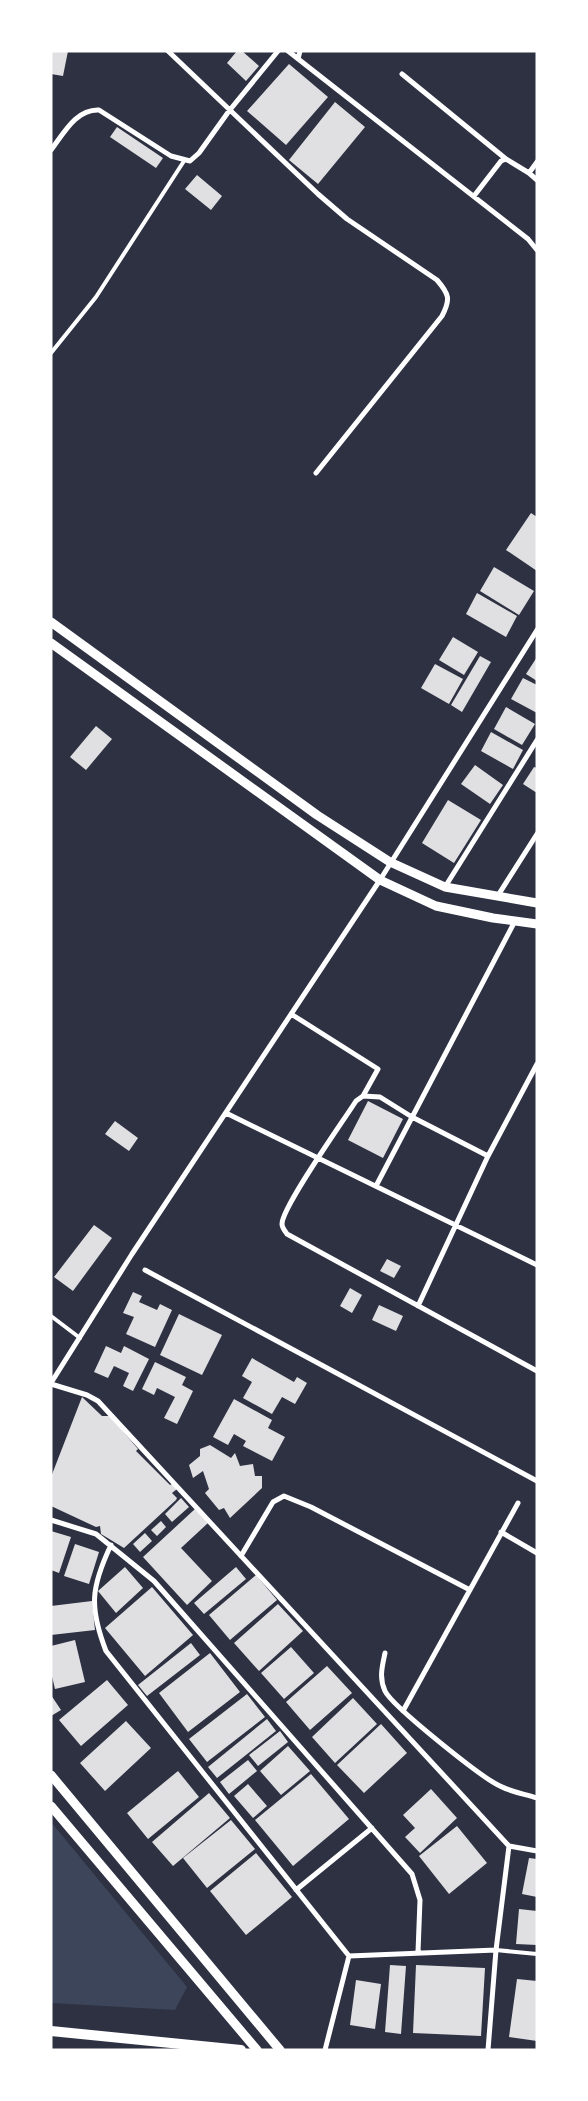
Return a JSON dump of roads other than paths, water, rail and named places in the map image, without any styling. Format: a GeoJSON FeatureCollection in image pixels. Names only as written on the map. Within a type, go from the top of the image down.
{"type":"FeatureCollection","features":[{"type":"Feature","properties":{"kind":"main road"},"geometry":{"type":"LineString","coordinates":[[51,2031],[241,2050]]}},
{"type":"Feature","properties":{"kind":"street"},"geometry":{"type":"LineString","coordinates":[[168,51],[229,111],[347,219],[412,261],[437,280],[447,293],[447,306],[442,316],[316,473]]}},
{"type":"Feature","properties":{"kind":"street"},"geometry":{"type":"LineString","coordinates":[[51,150],[78,116],[91,110],[99,110],[171,156],[184,161],[190,161],[199,153],[229,111],[278,51]]}},
{"type":"Feature","properties":{"kind":"street"},"geometry":{"type":"LineString","coordinates":[[288,51],[528,239],[537,250]]}},
{"type":"Feature","properties":{"kind":"street"},"geometry":{"type":"LineString","coordinates":[[298,60],[300,51]]}},
{"type":"Feature","properties":{"kind":"street"},"geometry":{"type":"LineString","coordinates":[[402,74],[506,159],[537,180]]}},
{"type":"Feature","properties":{"kind":"street"},"geometry":{"type":"LineString","coordinates":[[474,196],[501,161],[506,159]]}},
{"type":"Feature","properties":{"kind":"street"},"geometry":{"type":"LineString","coordinates":[[529,173],[537,162]]}},
{"type":"Feature","properties":{"kind":"street"},"geometry":{"type":"LineString","coordinates":[[51,622],[318,815],[390,862],[445,886],[537,903]]}},
{"type":"Feature","properties":{"kind":"street"},"geometry":{"type":"LineString","coordinates":[[537,630],[380,880],[132,1254],[51,1384],[87,1395],[98,1401],[509,1846],[537,1851]]}},
{"type":"Feature","properties":{"kind":"street"},"geometry":{"type":"LineString","coordinates":[[51,643],[380,880],[436,906],[537,924]]}},
{"type":"Feature","properties":{"kind":"street"},"geometry":{"type":"LineString","coordinates":[[445,886],[537,740]]}},
{"type":"Feature","properties":{"kind":"street"},"geometry":{"type":"LineString","coordinates":[[497,897],[537,834]]}},
{"type":"Feature","properties":{"kind":"street"},"geometry":{"type":"LineString","coordinates":[[376,1186],[515,921]]}},
{"type":"Feature","properties":{"kind":"street"},"geometry":{"type":"LineString","coordinates":[[291,1014],[378,1069],[363,1096],[356,1101],[286,1211],[282,1222],[287,1234],[537,1371]]}},
{"type":"Feature","properties":{"kind":"street"},"geometry":{"type":"LineString","coordinates":[[418,1306],[488,1156],[537,1064]]}},
{"type":"Feature","properties":{"kind":"street"},"geometry":{"type":"LineString","coordinates":[[363,1096],[380,1097],[412,1117],[488,1156]]}},
{"type":"Feature","properties":{"kind":"street"},"geometry":{"type":"LineString","coordinates":[[226,1113],[537,1265]]}},
{"type":"Feature","properties":{"kind":"street"},"geometry":{"type":"LineString","coordinates":[[146,1270],[537,1481]]}},
{"type":"Feature","properties":{"kind":"street"},"geometry":{"type":"LineString","coordinates":[[241,1556],[273,1502],[284,1496],[311,1507],[470,1590]]}},
{"type":"Feature","properties":{"kind":"street"},"geometry":{"type":"LineString","coordinates":[[403,1710],[518,1503]]}},
{"type":"Feature","properties":{"kind":"street"},"geometry":{"type":"LineString","coordinates":[[51,1520],[96,1534],[154,1581],[412,1874],[420,1900],[418,1952]]}},
{"type":"Feature","properties":{"kind":"street"},"geometry":{"type":"LineString","coordinates":[[501,1532],[537,1553]]}},
{"type":"Feature","properties":{"kind":"street"},"geometry":{"type":"LineString","coordinates":[[111,1545],[94,1585],[99,1633],[106,1651],[349,1956]]}},
{"type":"Feature","properties":{"kind":"street"},"geometry":{"type":"LineString","coordinates":[[385,1653],[380,1678],[386,1693],[403,1710],[486,1779],[502,1788],[537,1798]]}},
{"type":"Feature","properties":{"kind":"street"},"geometry":{"type":"LineString","coordinates":[[51,1775],[280,2050]]}},
{"type":"Feature","properties":{"kind":"street"},"geometry":{"type":"LineString","coordinates":[[51,1806],[257,2050]]}},
{"type":"Feature","properties":{"kind":"street"},"geometry":{"type":"LineString","coordinates":[[296,1890],[372,1828]]}},
{"type":"Feature","properties":{"kind":"street"},"geometry":{"type":"LineString","coordinates":[[488,2050],[496,1950],[509,1846]]}},
{"type":"Feature","properties":{"kind":"street"},"geometry":{"type":"LineString","coordinates":[[349,1956],[496,1950]]}},
{"type":"Feature","properties":{"kind":"street"},"geometry":{"type":"LineString","coordinates":[[325,2050],[349,1956]]}},
{"type":"Feature","properties":{"kind":"lane"},"geometry":{"type":"LineString","coordinates":[[51,353],[96,297],[184,161]]}},
{"type":"Feature","properties":{"kind":"lane"},"geometry":{"type":"LineString","coordinates":[[51,1316],[80,1338]]}},
{"type":"Feature","properties":{"kind":"lane"},"geometry":{"type":"LineString","coordinates":[[496,1950],[537,1954]]}}]}
